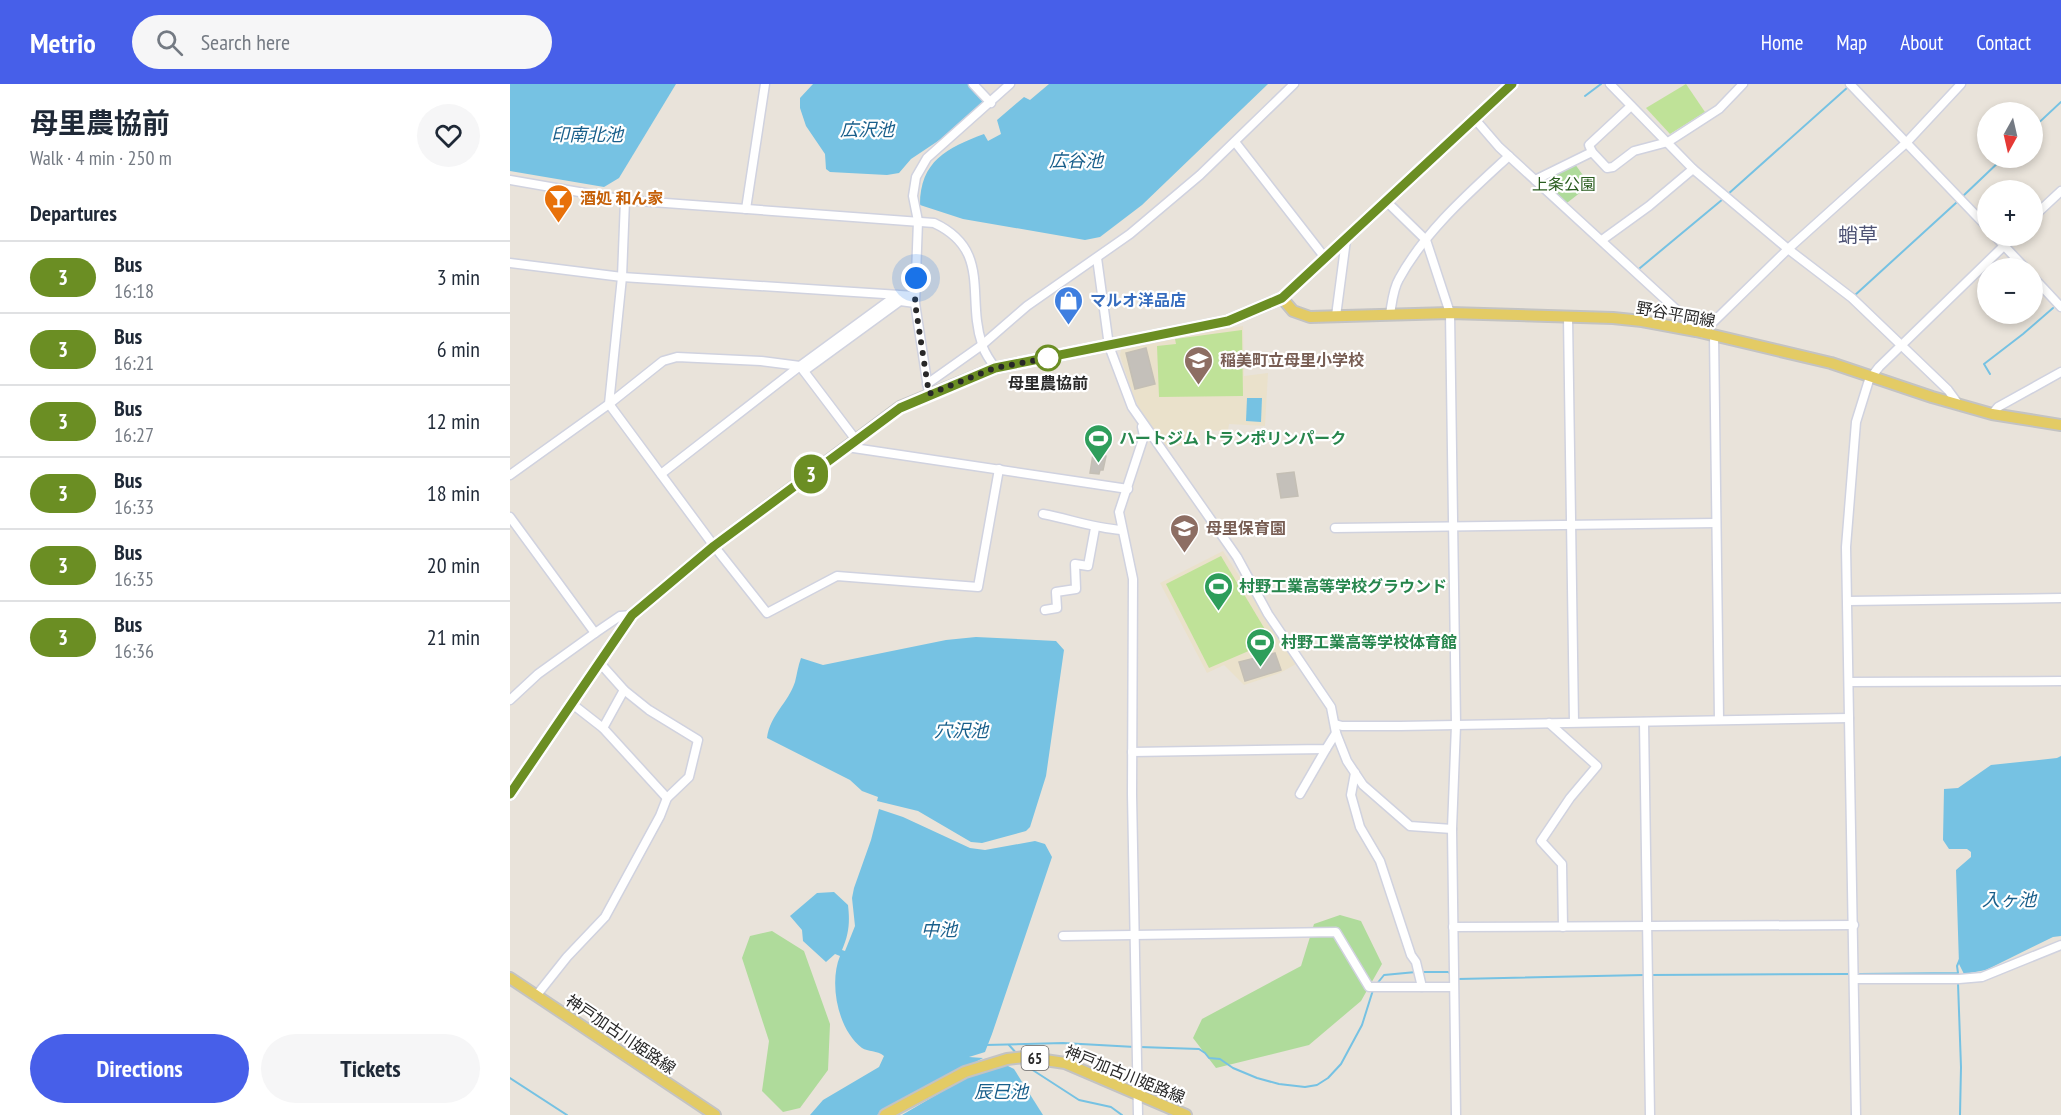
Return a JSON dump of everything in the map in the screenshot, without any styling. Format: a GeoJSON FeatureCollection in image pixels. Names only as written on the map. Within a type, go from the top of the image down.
{"type":"FeatureCollection","features":[{"type":"Feature","properties":{"kind":"main road"},"geometry":{"type":"LineString","coordinates":[[510,794],[632,615],[714,546],[900,408],[928,389],[995,368],[1228,321],[1282,298],[1347,240],[1512,84]]}},
{"type":"Feature","properties":{"kind":"main road","name":"野谷平岡線"},"geometry":{"type":"LineString","coordinates":[[1282,298],[1293,311],[1301,315],[1450,313],[1613,318],[1699,332],[1831,363],[1992,414],[2061,425]]}},
{"type":"Feature","properties":{"kind":"main road","name":"神戸加古川姫路線"},"geometry":{"type":"LineString","coordinates":[[510,978],[715,1115]]}},
{"type":"Feature","properties":{"kind":"main road","name":"神戸加古川姫路線"},"geometry":{"type":"LineString","coordinates":[[885,1115],[965,1072],[1007,1059],[1026,1057],[1065,1063],[1186,1115]]}},
{"type":"Feature","properties":{"kind":"street"},"geometry":{"type":"LineString","coordinates":[[746,209],[765,84]]}},
{"type":"Feature","properties":{"kind":"street"},"geometry":{"type":"LineString","coordinates":[[974,84],[991,103]]}},
{"type":"Feature","properties":{"kind":"street"},"geometry":{"type":"LineString","coordinates":[[928,389],[915,300],[918,221],[913,196],[920,167],[927,158],[1010,84]]}},
{"type":"Feature","properties":{"kind":"street"},"geometry":{"type":"LineString","coordinates":[[928,389],[1027,306],[1096,258],[1177,195],[1294,84]]}},
{"type":"Feature","properties":{"kind":"street"},"geometry":{"type":"LineString","coordinates":[[1610,84],[1693,169],[1788,249],[1852,298],[1948,390],[1959,405]]}},
{"type":"Feature","properties":{"kind":"street"},"geometry":{"type":"LineString","coordinates":[[1631,106],[1589,145],[1592,152],[1607,168],[1613,167],[1634,151],[1668,142],[1719,109],[1743,84]]}},
{"type":"Feature","properties":{"kind":"street"},"geometry":{"type":"LineString","coordinates":[[1850,84],[1977,217]]}},
{"type":"Feature","properties":{"kind":"street"},"geometry":{"type":"LineString","coordinates":[[1474,118],[1509,156],[1699,332],[1906,143],[1961,84]]}},
{"type":"Feature","properties":{"kind":"street"},"geometry":{"type":"LineString","coordinates":[[1235,142],[1326,259]]}},
{"type":"Feature","properties":{"kind":"street"},"geometry":{"type":"LineString","coordinates":[[1535,180],[1592,152]]}},
{"type":"Feature","properties":{"kind":"street"},"geometry":{"type":"LineString","coordinates":[[1390,314],[1398,280],[1426,240],[1461,202],[1509,156]]}},
{"type":"Feature","properties":{"kind":"street"},"geometry":{"type":"LineString","coordinates":[[1602,240],[1649,206],[1693,169]]}},
{"type":"Feature","properties":{"kind":"street"},"geometry":{"type":"LineString","coordinates":[[510,180],[625,200],[934,223],[948,230],[962,243],[972,261],[976,282],[976,316],[982,345],[995,368]]}},
{"type":"Feature","properties":{"kind":"street"},"geometry":{"type":"LineString","coordinates":[[2043,208],[2061,191]]}},
{"type":"Feature","properties":{"kind":"street"},"geometry":{"type":"LineString","coordinates":[[625,200],[622,277],[609,404],[714,546],[767,613],[837,576],[978,587],[999,469]]}},
{"type":"Feature","properties":{"kind":"street"},"geometry":{"type":"LineString","coordinates":[[1386,201],[1426,240],[1450,313],[1456,725],[1452,829],[1456,1115]]}},
{"type":"Feature","properties":{"kind":"street"},"geometry":{"type":"LineString","coordinates":[[1336,316],[1347,240]]}},
{"type":"Feature","properties":{"kind":"street"},"geometry":{"type":"LineString","coordinates":[[1856,1115],[1846,547],[1856,422],[1869,380],[1901,344],[2003,246],[2015,258]]}},
{"type":"Feature","properties":{"kind":"street"},"geometry":{"type":"LineString","coordinates":[[1096,258],[1109,346],[1132,407],[1237,557],[1268,614],[1332,707],[1335,729],[1347,761],[1364,785],[1410,826],[1452,829]]}},
{"type":"Feature","properties":{"kind":"street"},"geometry":{"type":"LineString","coordinates":[[510,262],[622,277],[897,295],[915,300]]}},
{"type":"Feature","properties":{"kind":"street"},"geometry":{"type":"LineString","coordinates":[[2043,288],[2061,307]]}},
{"type":"Feature","properties":{"kind":"street"},"geometry":{"type":"LineString","coordinates":[[661,474],[897,295]]}},
{"type":"Feature","properties":{"kind":"street"},"geometry":{"type":"LineString","coordinates":[[802,369],[900,301],[915,300]]}},
{"type":"Feature","properties":{"kind":"street"},"geometry":{"type":"LineString","coordinates":[[1568,317],[1574,722]]}},
{"type":"Feature","properties":{"kind":"street"},"geometry":{"type":"LineString","coordinates":[[1714,335],[1719,720]]}},
{"type":"Feature","properties":{"kind":"street"},"geometry":{"type":"LineString","coordinates":[[510,475],[663,362],[677,357],[761,361],[802,369],[856,440]]}},
{"type":"Feature","properties":{"kind":"street"},"geometry":{"type":"LineString","coordinates":[[1992,414],[1998,407],[2061,372]]}},
{"type":"Feature","properties":{"kind":"street"},"geometry":{"type":"LineString","coordinates":[[1138,1115],[1132,752],[1133,579],[1119,512],[1144,436],[1140,420]]}},
{"type":"Feature","properties":{"kind":"street"},"geometry":{"type":"LineString","coordinates":[[847,447],[1128,489]]}},
{"type":"Feature","properties":{"kind":"street"},"geometry":{"type":"LineString","coordinates":[[1043,514],[1083,522],[1095,528],[1121,530]]}},
{"type":"Feature","properties":{"kind":"street"},"geometry":{"type":"LineString","coordinates":[[510,517],[595,633]]}},
{"type":"Feature","properties":{"kind":"street"},"geometry":{"type":"LineString","coordinates":[[1335,528],[1716,523]]}},
{"type":"Feature","properties":{"kind":"street"},"geometry":{"type":"LineString","coordinates":[[1046,610],[1057,608],[1056,592],[1076,589],[1076,564],[1088,566],[1095,528]]}},
{"type":"Feature","properties":{"kind":"street"},"geometry":{"type":"LineString","coordinates":[[1848,601],[2061,598]]}},
{"type":"Feature","properties":{"kind":"street"},"geometry":{"type":"LineString","coordinates":[[510,700],[538,674],[595,633],[620,616],[632,615]]}},
{"type":"Feature","properties":{"kind":"street"},"geometry":{"type":"LineString","coordinates":[[536,996],[567,957],[605,917],[660,816],[667,798],[689,777],[698,740],[649,711],[624,690],[599,662]]}},
{"type":"Feature","properties":{"kind":"street"},"geometry":{"type":"LineString","coordinates":[[1849,681],[2061,681]]}},
{"type":"Feature","properties":{"kind":"street"},"geometry":{"type":"LineString","coordinates":[[603,728],[624,690]]}},
{"type":"Feature","properties":{"kind":"street"},"geometry":{"type":"LineString","coordinates":[[571,703],[603,728],[667,798]]}},
{"type":"Feature","properties":{"kind":"street"},"geometry":{"type":"LineString","coordinates":[[1300,794],[1335,729],[1342,726],[1849,718]]}},
{"type":"Feature","properties":{"kind":"street"},"geometry":{"type":"LineString","coordinates":[[1644,722],[1650,1115]]}},
{"type":"Feature","properties":{"kind":"street"},"geometry":{"type":"LineString","coordinates":[[1549,723],[1597,766],[1570,798],[1541,841],[1562,864],[1563,927]]}},
{"type":"Feature","properties":{"kind":"street"},"geometry":{"type":"LineString","coordinates":[[1132,752],[1326,749]]}},
{"type":"Feature","properties":{"kind":"street"},"geometry":{"type":"LineString","coordinates":[[1355,773],[1351,795],[1360,827],[1380,861],[1419,972],[1422,987]]}},
{"type":"Feature","properties":{"kind":"street"},"geometry":{"type":"LineString","coordinates":[[1453,927],[1854,925]]}},
{"type":"Feature","properties":{"kind":"street"},"geometry":{"type":"LineString","coordinates":[[1063,936],[1336,932],[1369,987],[1453,987]]}},
{"type":"Feature","properties":{"kind":"street"},"geometry":{"type":"LineString","coordinates":[[1854,979],[1959,979],[1982,976],[2061,945]]}},
{"type":"Feature","properties":{"kind":"shaded area","name":"稲美町立母里小学校"},"geometry":{"type":"Polygon","coordinates":[[[1243,326],[1244,376],[1268,373],[1265,426],[1229,424],[1228,431],[1200,430],[1200,445],[1160,446],[1147,426],[1133,395],[1120,355],[1122,345],[1243,326]]]}},
{"type":"Feature","properties":{"kind":"shaded area","name":"村野工業高等学校グラウンド"},"geometry":{"type":"Polygon","coordinates":[[[1223,551],[1296,664],[1280,673],[1244,685],[1224,665],[1207,673],[1160,583],[1223,551]]]}},
{"type":"Feature","properties":{"kind":"green space"},"geometry":{"type":"Polygon","coordinates":[[[1686,84],[1705,112],[1670,134],[1646,108],[1686,84]]]}},
{"type":"Feature","properties":{"kind":"green space","name":"上条公園"},"geometry":{"type":"Polygon","coordinates":[[[1572,160],[1590,185],[1563,206],[1535,180],[1572,160]]]}},
{"type":"Feature","properties":{"kind":"green space"},"geometry":{"type":"Polygon","coordinates":[[[1242,330],[1243,396],[1159,397],[1157,346],[1176,344],[1175,339],[1242,330]]]}},
{"type":"Feature","properties":{"kind":"green space","name":"村野工業高等学校グラウンド"},"geometry":{"type":"Polygon","coordinates":[[[1221,556],[1272,641],[1209,668],[1166,584],[1221,556]]]}},
{"type":"Feature","properties":{"kind":"green space"},"geometry":{"type":"Polygon","coordinates":[[[1340,915],[1361,921],[1382,964],[1361,1001],[1309,1045],[1216,1068],[1193,1038],[1202,1019],[1301,966],[1314,924],[1340,915]]]}},
{"type":"Feature","properties":{"kind":"green space"},"geometry":{"type":"Polygon","coordinates":[[[772,931],[804,951],[830,1024],[828,1070],[800,1108],[783,1112],[762,1091],[769,1041],[742,958],[750,936],[772,931]]]}},
{"type":"Feature","properties":{"kind":"water","name":"印南北池"},"geometry":{"type":"Polygon","coordinates":[[[510,84],[676,84],[619,178],[604,187],[510,171],[510,84]]]}},
{"type":"Feature","properties":{"kind":"water","name":"広沢池"},"geometry":{"type":"Polygon","coordinates":[[[813,84],[968,84],[984,101],[941,139],[911,159],[899,173],[887,175],[830,172],[826,169],[825,154],[806,126],[800,108],[800,98],[813,84]]]}},
{"type":"Feature","properties":{"kind":"water","name":"広谷池"},"geometry":{"type":"Polygon","coordinates":[[[1049,84],[1268,84],[1142,205],[1100,237],[1085,240],[963,219],[920,205],[925,177],[938,158],[958,145],[984,134],[988,141],[1001,134],[997,120],[1024,97],[1030,100],[1049,84]]]}},
{"type":"Feature","properties":{"kind":"water"},"geometry":{"type":"Polygon","coordinates":[[[1247,398],[1262,398],[1261,422],[1246,421],[1247,398]]]}},
{"type":"Feature","properties":{"kind":"water","name":"穴沢池"},"geometry":{"type":"Polygon","coordinates":[[[976,637],[1056,641],[1064,650],[1046,776],[1030,827],[1026,831],[982,843],[971,842],[918,811],[877,801],[878,797],[862,791],[850,780],[767,738],[772,722],[795,682],[801,658],[823,665],[946,640],[976,637]]]}},
{"type":"Feature","properties":{"kind":"water","name":"入ヶ池"},"geometry":{"type":"Polygon","coordinates":[[[2061,756],[2061,936],[2053,937],[1986,970],[1964,974],[1959,964],[1956,870],[1971,857],[1971,852],[1967,849],[1949,849],[1943,840],[1944,789],[1958,788],[1991,765],[2061,756]]]}},
{"type":"Feature","properties":{"kind":"water","name":"中池"},"geometry":{"type":"Polygon","coordinates":[[[879,809],[903,817],[970,848],[985,850],[1035,841],[1045,844],[1052,857],[985,1052],[969,1057],[983,1058],[877,1115],[810,1115],[823,1100],[879,1067],[884,1056],[862,1048],[846,1029],[836,992],[835,979],[840,956],[835,954],[826,962],[803,941],[802,930],[790,916],[817,893],[834,892],[848,905],[848,928],[842,950],[845,951],[855,926],[852,898],[854,888],[879,809]]]}},
{"type":"Feature","properties":{"kind":"water","name":"辰巳池"},"geometry":{"type":"Polygon","coordinates":[[[999,1066],[1014,1069],[1043,1115],[902,1115],[970,1075],[999,1066]]]}},
{"type":"Feature","properties":{"kind":"building"},"geometry":{"type":"Polygon","coordinates":[[[1146,348],[1155,384],[1135,389],[1126,353],[1146,348]]]}},
{"type":"Feature","properties":{"kind":"building","name":"ハートジム トランポリンパーク"},"geometry":{"type":"Polygon","coordinates":[[[1093,454],[1106,456],[1103,470],[1100,470],[1099,474],[1090,473],[1093,454]]]}},
{"type":"Feature","properties":{"kind":"building"},"geometry":{"type":"Polygon","coordinates":[[[1294,472],[1298,496],[1281,498],[1277,474],[1294,472]]]}},
{"type":"Feature","properties":{"kind":"building","name":"村野工業高等学校体育館"},"geometry":{"type":"Polygon","coordinates":[[[1275,653],[1281,670],[1245,681],[1239,662],[1275,653]]]}},
{"type":"Feature","properties":{"kind":"waterway"},"geometry":{"type":"LineString","coordinates":[[1585,96],[1601,84]]}},
{"type":"Feature","properties":{"kind":"waterway"},"geometry":{"type":"LineString","coordinates":[[1727,195],[1848,87]]}},
{"type":"Feature","properties":{"kind":"waterway"},"geometry":{"type":"LineString","coordinates":[[2043,119],[2061,102]]}},
{"type":"Feature","properties":{"kind":"waterway"},"geometry":{"type":"LineString","coordinates":[[1962,197],[1992,168]]}},
{"type":"Feature","properties":{"kind":"waterway"},"geometry":{"type":"LineString","coordinates":[[1640,268],[1723,199]]}},
{"type":"Feature","properties":{"kind":"waterway"},"geometry":{"type":"LineString","coordinates":[[1854,296],[1957,202]]}},
{"type":"Feature","properties":{"kind":"waterway"},"geometry":{"type":"LineString","coordinates":[[1990,374],[1984,364],[2053,308]]}},
{"type":"Feature","properties":{"kind":"waterway"},"geometry":{"type":"LineString","coordinates":[[1860,974],[1958,973],[1957,966],[1960,959]]}},
{"type":"Feature","properties":{"kind":"waterway"},"geometry":{"type":"LineString","coordinates":[[1376,985],[1384,975],[1416,972]]}},
{"type":"Feature","properties":{"kind":"waterway"},"geometry":{"type":"LineString","coordinates":[[1422,972],[1451,974]]}},
{"type":"Feature","properties":{"kind":"waterway"},"geometry":{"type":"LineString","coordinates":[[1650,975],[1848,974]]}},
{"type":"Feature","properties":{"kind":"waterway"},"geometry":{"type":"LineString","coordinates":[[1458,979],[1644,975]]}},
{"type":"Feature","properties":{"kind":"waterway"},"geometry":{"type":"LineString","coordinates":[[1958,983],[1960,1115]]}},
{"type":"Feature","properties":{"kind":"waterway"},"geometry":{"type":"LineString","coordinates":[[1140,1047],[1199,1049],[1209,1058],[1220,1059],[1233,1068],[1257,1078],[1279,1084],[1305,1087],[1317,1085],[1328,1078],[1341,1064],[1362,1025],[1373,990]]}},
{"type":"Feature","properties":{"kind":"waterway"},"geometry":{"type":"LineString","coordinates":[[985,1045],[1063,1043],[1135,1047]]}},
{"type":"Feature","properties":{"kind":"waterway"},"geometry":{"type":"LineString","coordinates":[[1009,1045],[1017,1054]]}},
{"type":"Feature","properties":{"kind":"waterway"},"geometry":{"type":"LineString","coordinates":[[1022,1061],[1079,1100],[1111,1107],[1122,1115]]}},
{"type":"Feature","properties":{"kind":"waterway"},"geometry":{"type":"LineString","coordinates":[[510,1078],[567,1115]]}},
{"type":"Feature","properties":{"kind":"bus line","name":"3"},"geometry":{"type":"LineString","coordinates":[[510,794],[632,615],[714,546],[900,408],[995,368],[1228,321],[1245,316],[1282,298],[1347,240],[1512,84]]}},
{"type":"Feature","properties":{"kind":"place","name":"酒処 和ん家"},"geometry":{"type":"Point","coordinates":[559,224]}},
{"type":"Feature","properties":{"kind":"place","name":"マルオ洋品店"},"geometry":{"type":"Point","coordinates":[1069,326]}},
{"type":"Feature","properties":{"kind":"place","name":"母里農協前"},"geometry":{"type":"Point","coordinates":[1048,358]}},
{"type":"Feature","properties":{"kind":"place","name":"稲美町立母里小学校"},"geometry":{"type":"Point","coordinates":[1199,386]}},
{"type":"Feature","properties":{"kind":"place","name":"ハートジム トランポリンパーク"},"geometry":{"type":"Point","coordinates":[1098,464]}},
{"type":"Feature","properties":{"kind":"place","name":"母里保育園"},"geometry":{"type":"Point","coordinates":[1185,554]}},
{"type":"Feature","properties":{"kind":"place","name":"村野工業高等学校グラウンド"},"geometry":{"type":"Point","coordinates":[1218,612]}},
{"type":"Feature","properties":{"kind":"place","name":"村野工業高等学校体育館"},"geometry":{"type":"Point","coordinates":[1260,668]}},
{"type":"Feature","properties":{"kind":"district","name":"蛸草"},"geometry":{"type":"Point","coordinates":[1858,235]}},
{"type":"Feature","properties":{"kind":"route"},"geometry":{"type":"LineString","coordinates":[[916,278],[915,303],[929,394],[995,368],[1048,358]]}}]}
